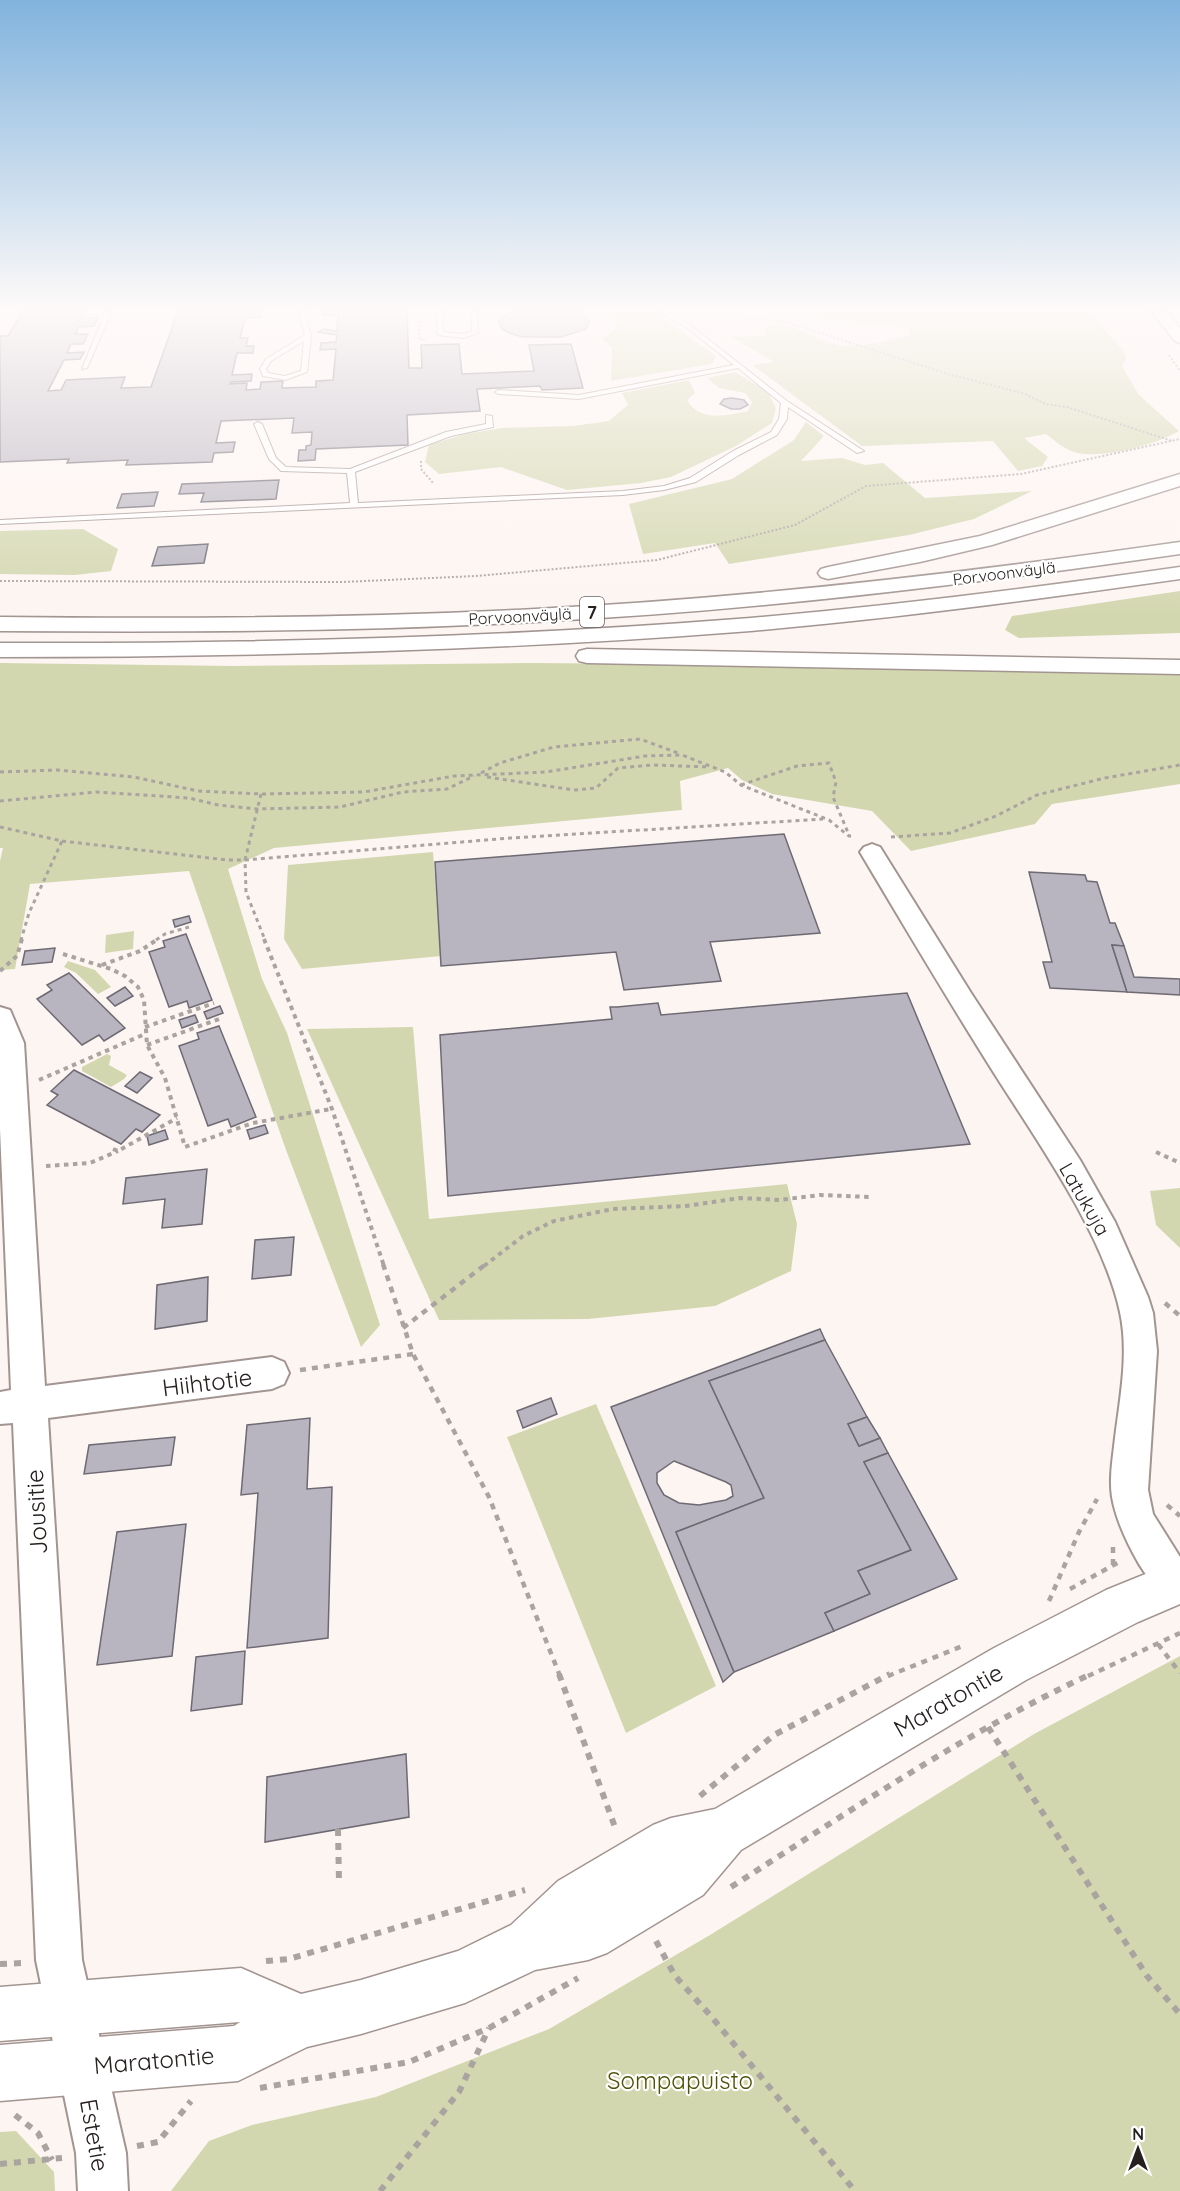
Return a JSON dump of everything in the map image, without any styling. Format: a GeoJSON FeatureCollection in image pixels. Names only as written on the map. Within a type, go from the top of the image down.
{"type":"FeatureCollection","features":[{"type":"Feature","properties":{"kind":"main road"},"geometry":{"type":"LineString","coordinates":[[445,620],[716,589],[862,567],[985,541],[1180,480]]}},
{"type":"Feature","properties":{"kind":"main road","name":"Porvoonväylä"},"geometry":{"type":"LineString","coordinates":[[0,624],[215,625],[445,620],[683,605],[888,587],[1009,573],[1180,548]]}},
{"type":"Feature","properties":{"kind":"main road","name":"Porvoonväylä"},"geometry":{"type":"LineString","coordinates":[[0,650],[256,649],[458,644],[760,624],[949,605],[1180,573]]}},
{"type":"Feature","properties":{"kind":"main road"},"geometry":{"type":"LineString","coordinates":[[256,649],[333,659],[473,656],[679,657],[1180,667]]}},
{"type":"Feature","properties":{"kind":"main road","name":"Maratontie"},"geometry":{"type":"LineString","coordinates":[[6,2093],[82,2066],[238,2053],[300,2021],[361,2007],[465,1976],[530,1944],[588,1934],[685,1878],[710,1815],[1122,1606],[1178,1583]]}},
{"type":"Feature","properties":{"kind":"main road"},"geometry":{"type":"LineString","coordinates":[[0,2014],[241,1995],[300,2021]]}},
{"type":"Feature","properties":{"kind":"street","name":"Latukuja"},"geometry":{"type":"LineString","coordinates":[[866,840],[942,970],[1079,1182],[1102,1223],[1118,1260],[1133,1300],[1139,1345],[1138,1391],[1129,1482],[1132,1507],[1151,1548],[1178,1583]]}},
{"type":"Feature","properties":{"kind":"street","name":"Jousitie"},"geometry":{"type":"LineString","coordinates":[[0,1017],[10,1043],[15,1167],[15,1406],[59,1960],[69,2009]]}},
{"type":"Feature","properties":{"kind":"street","name":"Hiihtotie"},"geometry":{"type":"LineString","coordinates":[[15,1406],[272,1373]]}},
{"type":"Feature","properties":{"kind":"street","name":"Estetie"},"geometry":{"type":"LineString","coordinates":[[69,2009],[101,2152],[104,2191]]}},
{"type":"Feature","properties":{"kind":"lane"},"geometry":{"type":"LineString","coordinates":[[0,522],[622,493],[664,488],[693,480],[774,433],[783,419],[784,413]]}},
{"type":"Feature","properties":{"kind":"lane"},"geometry":{"type":"LineString","coordinates":[[802,413],[860,451]]}},
{"type":"Feature","properties":{"kind":"lane"},"geometry":{"type":"LineString","coordinates":[[258,424],[273,459],[285,469],[351,471],[449,434],[490,425],[488,416]]}},
{"type":"Feature","properties":{"kind":"lane"},"geometry":{"type":"LineString","coordinates":[[351,471],[354,506]]}},
{"type":"Feature","properties":{"kind":"path"},"geometry":{"type":"LineString","coordinates":[[1086,413],[1173,441]]}},
{"type":"Feature","properties":{"kind":"path"},"geometry":{"type":"LineString","coordinates":[[0,581],[343,582],[476,576],[657,560],[795,525],[815,517],[852,491],[866,486],[1021,474],[1180,439]]}},
{"type":"Feature","properties":{"kind":"path"},"geometry":{"type":"LineString","coordinates":[[0,801],[96,792],[189,798],[218,805],[256,809],[340,807],[403,792],[447,789],[500,763],[554,747],[640,739],[725,772],[741,785],[829,820],[866,840],[950,832],[996,816],[1037,795],[1105,778],[1180,765]]}},
{"type":"Feature","properties":{"kind":"path"},"geometry":{"type":"LineString","coordinates":[[0,772],[57,770],[134,777],[198,791],[261,794],[364,792],[454,776],[546,772],[645,756],[682,755]]}},
{"type":"Feature","properties":{"kind":"path"},"geometry":{"type":"LineString","coordinates":[[741,785],[797,766],[829,763],[836,782],[833,797],[866,840]]}},
{"type":"Feature","properties":{"kind":"path"},"geometry":{"type":"LineString","coordinates":[[477,775],[574,790],[596,788],[618,768],[652,765],[713,768]]}},
{"type":"Feature","properties":{"kind":"path"},"geometry":{"type":"LineString","coordinates":[[261,794],[245,860],[246,892],[332,1109],[413,1354],[489,1497],[578,1722],[616,1832]]}},
{"type":"Feature","properties":{"kind":"path"},"geometry":{"type":"LineString","coordinates":[[0,827],[62,841],[245,860],[510,838],[813,818],[829,820]]}},
{"type":"Feature","properties":{"kind":"path"},"geometry":{"type":"LineString","coordinates":[[0,972],[17,956],[29,913],[62,841]]}},
{"type":"Feature","properties":{"kind":"path"},"geometry":{"type":"LineString","coordinates":[[101,965],[140,951],[165,934],[189,927]]}},
{"type":"Feature","properties":{"kind":"path"},"geometry":{"type":"LineString","coordinates":[[63,954],[125,975],[138,987],[144,1000],[147,1045],[165,1078],[185,1147],[253,1123],[332,1109]]}},
{"type":"Feature","properties":{"kind":"path"},"geometry":{"type":"LineString","coordinates":[[144,1027],[214,1003]]}},
{"type":"Feature","properties":{"kind":"path"},"geometry":{"type":"LineString","coordinates":[[147,1045],[222,1018]]}},
{"type":"Feature","properties":{"kind":"path"},"geometry":{"type":"LineString","coordinates":[[12,1090],[56,1074],[145,1034]]}},
{"type":"Feature","properties":{"kind":"path"},"geometry":{"type":"LineString","coordinates":[[15,1167],[90,1163],[177,1118]]}},
{"type":"Feature","properties":{"kind":"path"},"geometry":{"type":"LineString","coordinates":[[1156,1152],[1180,1163]]}},
{"type":"Feature","properties":{"kind":"path"},"geometry":{"type":"LineString","coordinates":[[403,1328],[523,1236],[554,1221],[613,1209],[686,1206],[740,1198],[779,1200],[820,1195],[871,1197]]}},
{"type":"Feature","properties":{"kind":"path","name":"Hiihtotie"},"geometry":{"type":"LineString","coordinates":[[272,1373],[413,1354]]}},
{"type":"Feature","properties":{"kind":"path"},"geometry":{"type":"LineString","coordinates":[[1048,1601],[1079,1532],[1099,1495]]}},
{"type":"Feature","properties":{"kind":"path"},"geometry":{"type":"LineString","coordinates":[[1067,1591],[1113,1564],[1113,1541]]}},
{"type":"Feature","properties":{"kind":"path"},"geometry":{"type":"LineString","coordinates":[[1039,1607],[1058,1596]]}},
{"type":"Feature","properties":{"kind":"path"},"geometry":{"type":"LineString","coordinates":[[710,1815],[774,1735],[895,1672],[972,1642]]}},
{"type":"Feature","properties":{"kind":"path"},"geometry":{"type":"LineString","coordinates":[[1158,1644],[1180,1673]]}},
{"type":"Feature","properties":{"kind":"path"},"geometry":{"type":"LineString","coordinates":[[988,1727],[1147,1976],[1180,2014]]}},
{"type":"Feature","properties":{"kind":"path"},"geometry":{"type":"LineString","coordinates":[[338,1829],[339,1882]]}},
{"type":"Feature","properties":{"kind":"path"},"geometry":{"type":"LineString","coordinates":[[254,1963],[288,1959],[537,1887]]}},
{"type":"Feature","properties":{"kind":"path"},"geometry":{"type":"LineString","coordinates":[[654,1936],[675,1976],[710,2015],[855,2191]]}},
{"type":"Feature","properties":{"kind":"path"},"geometry":{"type":"LineString","coordinates":[[380,2191],[459,2092],[489,2028]]}},
{"type":"Feature","properties":{"kind":"path"},"geometry":{"type":"LineString","coordinates":[[0,2164],[52,2160],[38,2133],[6,2093]]}},
{"type":"Feature","properties":{"kind":"green space"},"geometry":{"type":"Polygon","coordinates":[[[618,413],[703,413],[714,416],[775,413],[772,423],[736,446],[671,477],[641,483],[567,490],[501,467],[439,474],[425,462],[429,445],[465,434],[502,428],[573,426],[609,421],[618,413]]]}},
{"type":"Feature","properties":{"kind":"green space"},"geometry":{"type":"Polygon","coordinates":[[[818,413],[1159,413],[1179,431],[1128,450],[1098,454],[1070,451],[1046,434],[1024,438],[1048,457],[1042,466],[1018,471],[993,441],[862,446],[818,413]]]}},
{"type":"Feature","properties":{"kind":"green space"},"geometry":{"type":"Polygon","coordinates":[[[806,422],[824,436],[801,461],[842,458],[865,465],[883,463],[925,498],[1032,491],[974,519],[909,535],[729,564],[715,543],[643,554],[629,504],[732,479],[794,440],[806,422]]]}},
{"type":"Feature","properties":{"kind":"green space"},"geometry":{"type":"Polygon","coordinates":[[[83,529],[118,549],[111,571],[75,575],[0,574],[0,531],[83,529]]]}},
{"type":"Feature","properties":{"kind":"green space"},"geometry":{"type":"Polygon","coordinates":[[[1180,591],[1180,633],[1019,638],[1005,630],[1012,616],[1180,591]]]}},
{"type":"Feature","properties":{"kind":"green space"},"geometry":{"type":"Polygon","coordinates":[[[0,663],[233,666],[526,663],[819,665],[1119,671],[1180,675],[1180,784],[1052,804],[1035,824],[911,851],[872,811],[772,794],[742,780],[728,768],[680,781],[682,810],[274,848],[228,869],[262,979],[287,1033],[380,1325],[361,1347],[286,1150],[189,871],[30,884],[15,969],[0,970],[0,861],[3,848],[0,848],[0,663]]]}},
{"type":"Feature","properties":{"kind":"green space"},"geometry":{"type":"Polygon","coordinates":[[[433,852],[441,956],[302,969],[284,939],[288,865],[433,852]]]}},
{"type":"Feature","properties":{"kind":"green space"},"geometry":{"type":"Polygon","coordinates":[[[134,931],[133,949],[105,953],[106,935],[134,931]]]}},
{"type":"Feature","properties":{"kind":"green space"},"geometry":{"type":"Polygon","coordinates":[[[68,961],[95,970],[111,987],[98,994],[76,973],[64,967],[68,961]]]}},
{"type":"Feature","properties":{"kind":"green space"},"geometry":{"type":"Polygon","coordinates":[[[413,1027],[429,1219],[787,1184],[797,1224],[791,1271],[715,1306],[588,1319],[439,1320],[307,1029],[413,1027]]]}},
{"type":"Feature","properties":{"kind":"green space"},"geometry":{"type":"Polygon","coordinates":[[[107,1054],[111,1056],[109,1065],[127,1075],[111,1087],[82,1071],[82,1067],[107,1054]]]}},
{"type":"Feature","properties":{"kind":"green space"},"geometry":{"type":"Polygon","coordinates":[[[1180,1188],[1180,1248],[1156,1225],[1150,1191],[1180,1188]]]}},
{"type":"Feature","properties":{"kind":"green space"},"geometry":{"type":"Polygon","coordinates":[[[596,1404],[716,1686],[626,1733],[507,1437],[596,1404]]]}},
{"type":"Feature","properties":{"kind":"green space","name":"Sompapuisto"},"geometry":{"type":"Polygon","coordinates":[[[1180,1656],[1180,2191],[171,2191],[209,2141],[252,2125],[376,2097],[549,2029],[710,1935],[1034,1734],[1180,1656]]]}},
{"type":"Feature","properties":{"kind":"green space"},"geometry":{"type":"Polygon","coordinates":[[[16,2131],[54,2172],[55,2191],[0,2191],[0,2132],[16,2131]]]}},
{"type":"Feature","properties":{"kind":"building"},"geometry":{"type":"Polygon","coordinates":[[[0,413],[439,413],[407,415],[408,445],[316,449],[315,460],[298,461],[299,450],[306,450],[306,446],[311,445],[312,432],[292,433],[294,418],[221,421],[216,443],[235,442],[233,452],[214,453],[212,462],[126,465],[128,460],[67,463],[69,459],[0,462],[0,413]]]}},
{"type":"Feature","properties":{"kind":"building"},"geometry":{"type":"Polygon","coordinates":[[[279,480],[276,499],[201,502],[204,493],[179,494],[182,484],[279,480]]]}},
{"type":"Feature","properties":{"kind":"building"},"geometry":{"type":"Polygon","coordinates":[[[158,492],[154,506],[117,508],[122,494],[158,492]]]}},
{"type":"Feature","properties":{"kind":"building"},"geometry":{"type":"Polygon","coordinates":[[[208,544],[204,563],[152,566],[158,547],[208,544]]]}},
{"type":"Feature","properties":{"kind":"building"},"geometry":{"type":"Polygon","coordinates":[[[784,834],[820,933],[710,942],[721,981],[624,990],[616,952],[441,966],[435,862],[784,834]]]}},
{"type":"Feature","properties":{"kind":"building"},"geometry":{"type":"Polygon","coordinates":[[[1029,872],[1085,875],[1087,881],[1097,882],[1110,923],[1115,923],[1124,946],[1112,945],[1127,992],[1050,988],[1043,962],[1052,962],[1029,872]]]}},
{"type":"Feature","properties":{"kind":"building"},"geometry":{"type":"Polygon","coordinates":[[[189,916],[191,922],[175,927],[173,920],[189,916]]]}},
{"type":"Feature","properties":{"kind":"building"},"geometry":{"type":"Polygon","coordinates":[[[186,934],[212,1000],[189,1008],[187,1001],[169,1007],[149,952],[165,947],[163,941],[186,934]]]}},
{"type":"Feature","properties":{"kind":"building"},"geometry":{"type":"Polygon","coordinates":[[[1112,945],[1124,946],[1134,977],[1180,979],[1180,995],[1127,992],[1112,945]]]}},
{"type":"Feature","properties":{"kind":"building"},"geometry":{"type":"Polygon","coordinates":[[[55,948],[52,962],[22,965],[25,951],[55,948]]]}},
{"type":"Feature","properties":{"kind":"building"},"geometry":{"type":"Polygon","coordinates":[[[69,973],[125,1028],[104,1041],[99,1035],[82,1045],[37,999],[52,990],[47,985],[69,973]]]}},
{"type":"Feature","properties":{"kind":"building"},"geometry":{"type":"Polygon","coordinates":[[[125,987],[133,996],[115,1006],[107,998],[125,987]]]}},
{"type":"Feature","properties":{"kind":"building"},"geometry":{"type":"Polygon","coordinates":[[[907,993],[970,1144],[448,1196],[440,1035],[612,1019],[610,1007],[658,1003],[661,1015],[907,993]]]}},
{"type":"Feature","properties":{"kind":"building"},"geometry":{"type":"Polygon","coordinates":[[[220,1006],[223,1013],[207,1019],[204,1012],[220,1006]]]}},
{"type":"Feature","properties":{"kind":"building"},"geometry":{"type":"Polygon","coordinates":[[[195,1015],[198,1022],[182,1028],[179,1020],[195,1015]]]}},
{"type":"Feature","properties":{"kind":"building"},"geometry":{"type":"Polygon","coordinates":[[[219,1026],[256,1117],[231,1127],[228,1119],[208,1126],[179,1046],[199,1039],[197,1033],[219,1026]]]}},
{"type":"Feature","properties":{"kind":"building"},"geometry":{"type":"Polygon","coordinates":[[[74,1070],[160,1115],[142,1132],[136,1129],[121,1144],[47,1105],[58,1095],[51,1091],[74,1070]]]}},
{"type":"Feature","properties":{"kind":"building"},"geometry":{"type":"Polygon","coordinates":[[[140,1072],[152,1078],[137,1093],[125,1086],[140,1072]]]}},
{"type":"Feature","properties":{"kind":"building"},"geometry":{"type":"Polygon","coordinates":[[[265,1125],[268,1133],[250,1139],[247,1130],[265,1125]]]}},
{"type":"Feature","properties":{"kind":"building"},"geometry":{"type":"Polygon","coordinates":[[[165,1130],[168,1139],[149,1145],[147,1136],[165,1130]]]}},
{"type":"Feature","properties":{"kind":"building"},"geometry":{"type":"Polygon","coordinates":[[[207,1169],[202,1224],[162,1228],[165,1199],[123,1204],[126,1178],[207,1169]]]}},
{"type":"Feature","properties":{"kind":"building"},"geometry":{"type":"Polygon","coordinates":[[[294,1237],[291,1275],[252,1279],[255,1240],[294,1237]]]}},
{"type":"Feature","properties":{"kind":"building"},"geometry":{"type":"Polygon","coordinates":[[[208,1277],[207,1321],[155,1329],[157,1285],[208,1277]]]}},
{"type":"Feature","properties":{"kind":"building"},"geometry":{"type":"Polygon","coordinates":[[[820,1329],[825,1340],[709,1381],[764,1498],[676,1532],[734,1672],[723,1682],[611,1407],[820,1329]],[[674,1461],[657,1473],[657,1483],[664,1495],[679,1503],[699,1505],[726,1500],[733,1496],[731,1485],[674,1461]]]}},
{"type":"Feature","properties":{"kind":"building"},"geometry":{"type":"Polygon","coordinates":[[[825,1340],[867,1417],[848,1424],[859,1446],[880,1438],[888,1453],[864,1462],[911,1550],[858,1571],[870,1594],[825,1613],[834,1631],[734,1672],[676,1532],[764,1498],[709,1381],[825,1340]]]}},
{"type":"Feature","properties":{"kind":"building"},"geometry":{"type":"Polygon","coordinates":[[[551,1398],[557,1414],[523,1428],[517,1411],[551,1398]]]}},
{"type":"Feature","properties":{"kind":"building"},"geometry":{"type":"Polygon","coordinates":[[[867,1417],[880,1438],[859,1446],[848,1424],[867,1417]]]}},
{"type":"Feature","properties":{"kind":"building"},"geometry":{"type":"Polygon","coordinates":[[[310,1418],[307,1489],[332,1487],[328,1638],[247,1648],[258,1493],[241,1495],[247,1425],[310,1418]]]}},
{"type":"Feature","properties":{"kind":"building"},"geometry":{"type":"Polygon","coordinates":[[[175,1437],[171,1465],[84,1474],[89,1445],[175,1437]]]}},
{"type":"Feature","properties":{"kind":"building"},"geometry":{"type":"Polygon","coordinates":[[[888,1453],[957,1579],[834,1631],[825,1613],[870,1594],[858,1571],[911,1550],[864,1462],[888,1453]]]}},
{"type":"Feature","properties":{"kind":"building"},"geometry":{"type":"Polygon","coordinates":[[[186,1524],[172,1656],[97,1665],[117,1532],[186,1524]]]}},
{"type":"Feature","properties":{"kind":"building"},"geometry":{"type":"Polygon","coordinates":[[[245,1651],[242,1704],[191,1711],[196,1657],[245,1651]]]}},
{"type":"Feature","properties":{"kind":"building"},"geometry":{"type":"Polygon","coordinates":[[[406,1754],[409,1817],[265,1842],[267,1777],[406,1754]]]}}]}
